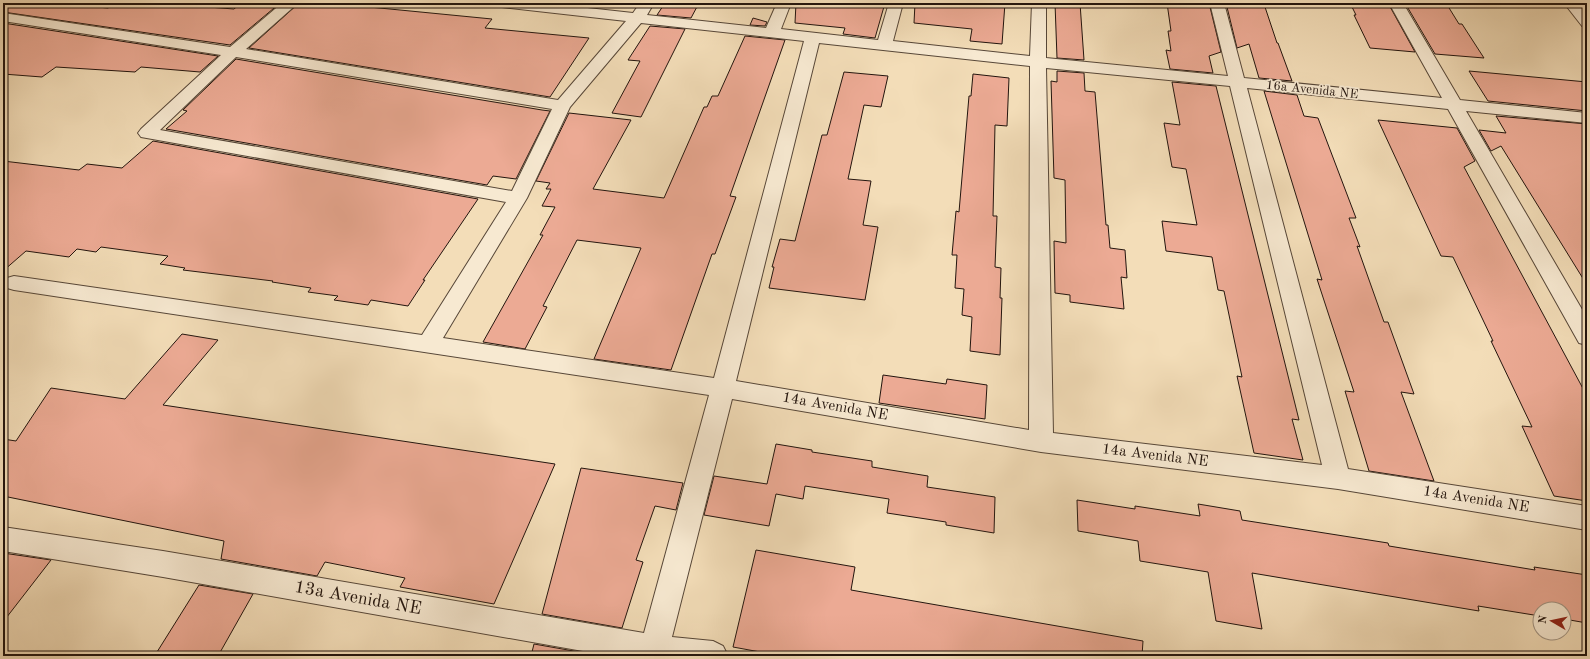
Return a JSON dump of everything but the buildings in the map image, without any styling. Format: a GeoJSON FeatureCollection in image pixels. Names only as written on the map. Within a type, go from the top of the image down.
{"type":"FeatureCollection","features":[{"type":"Feature","properties":{"kind":"street"},"geometry":{"type":"LineString","coordinates":[[291,3],[233,52],[147,133],[518,198]]}},
{"type":"Feature","properties":{"kind":"street","name":"16a Avenida NE"},"geometry":{"type":"LineString","coordinates":[[502,3],[573,7],[637,18],[813,36],[1038,62],[1452,103],[1587,118]]}},
{"type":"Feature","properties":{"kind":"street"},"geometry":{"type":"LineString","coordinates":[[428,344],[518,198],[562,106],[637,18],[647,3]]}},
{"type":"Feature","properties":{"kind":"street"},"geometry":{"type":"LineString","coordinates":[[772,32],[784,3]]}},
{"type":"Feature","properties":{"kind":"street"},"geometry":{"type":"LineString","coordinates":[[884,45],[896,3]]}},
{"type":"Feature","properties":{"kind":"street"},"geometry":{"type":"LineString","coordinates":[[1039,3],[1038,62],[1041,442]]}},
{"type":"Feature","properties":{"kind":"street"},"geometry":{"type":"LineString","coordinates":[[1218,3],[1338,478]]}},
{"type":"Feature","properties":{"kind":"street"},"geometry":{"type":"LineString","coordinates":[[1396,3],[1587,337]]}},
{"type":"Feature","properties":{"kind":"street"},"geometry":{"type":"LineString","coordinates":[[1571,3],[1587,22]]}},
{"type":"Feature","properties":{"kind":"street"},"geometry":{"type":"LineString","coordinates":[[3,17],[233,52],[562,106]]}},
{"type":"Feature","properties":{"kind":"street"},"geometry":{"type":"LineString","coordinates":[[652,653],[723,388],[813,36]]}},
{"type":"Feature","properties":{"kind":"street","name":"14a Avenida NE"},"geometry":{"type":"LineString","coordinates":[[14,283],[723,388],[1041,442],[1338,478],[1587,518]]}},
{"type":"Feature","properties":{"kind":"street","name":"13a Avenida NE"},"geometry":{"type":"LineString","coordinates":[[3,539],[163,564],[652,653],[713,656]]}}]}
